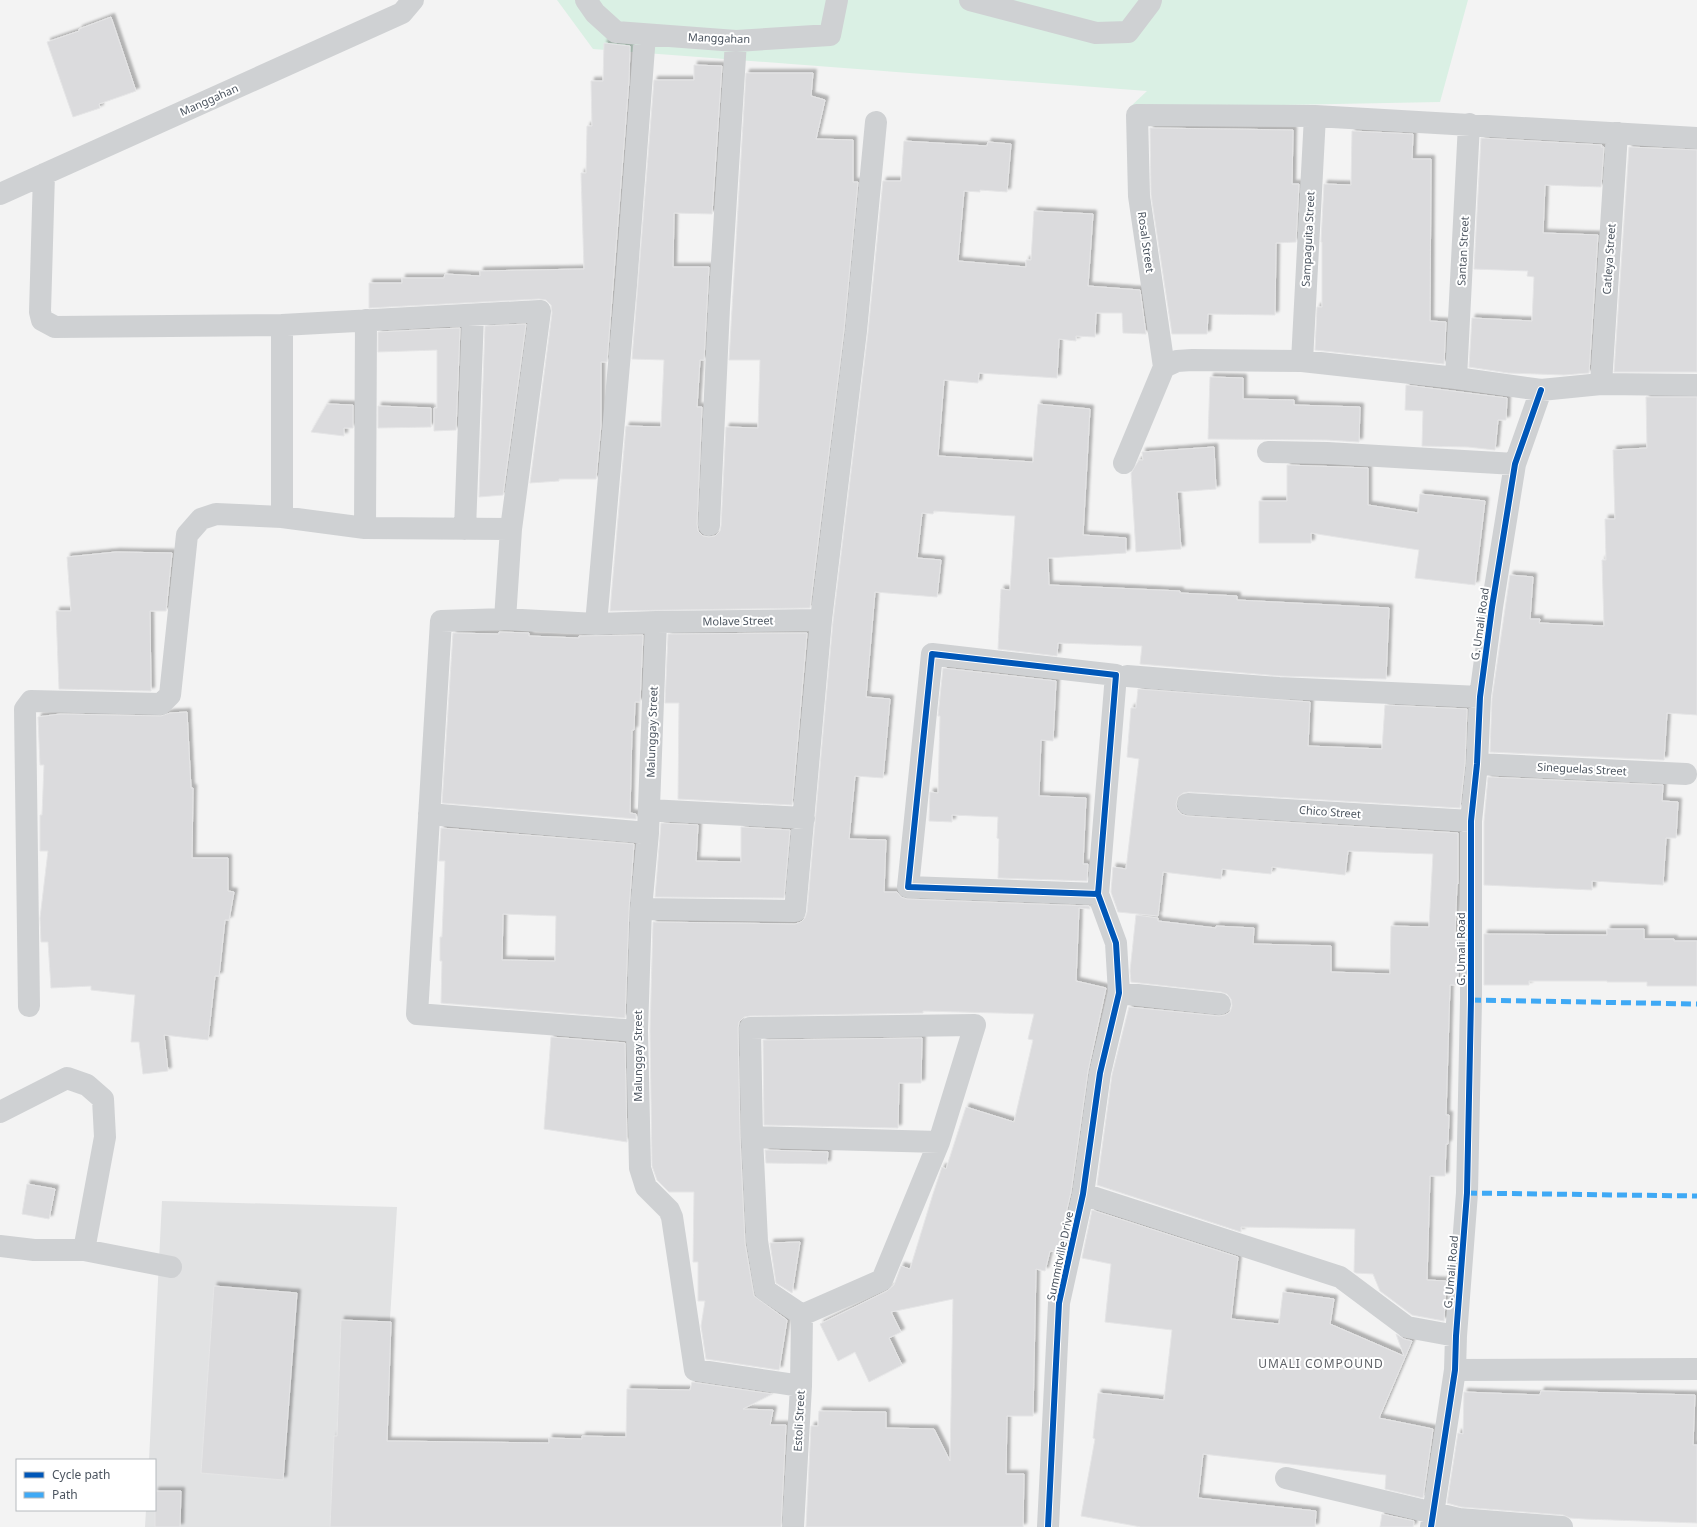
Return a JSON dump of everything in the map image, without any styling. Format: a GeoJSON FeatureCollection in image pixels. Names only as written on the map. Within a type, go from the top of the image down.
{"type":"FeatureCollection","features":[{"type":"Feature","properties":{"kind":"street","name":"Manggahan"},"geometry":{"type":"LineString","coordinates":[[0,194],[402,13],[413,0]]}},
{"type":"Feature","properties":{"kind":"street","name":"Manggahan"},"geometry":{"type":"LineString","coordinates":[[586,0],[595,13],[616,32],[736,41],[830,35],[837,0]]}},
{"type":"Feature","properties":{"kind":"street"},"geometry":{"type":"LineString","coordinates":[[970,0],[1096,33],[1128,32],[1150,4],[1151,0]]}},
{"type":"Feature","properties":{"kind":"street"},"geometry":{"type":"LineString","coordinates":[[596,624],[626,285],[645,35]]}},
{"type":"Feature","properties":{"kind":"street"},"geometry":{"type":"LineString","coordinates":[[709,525],[719,308],[736,41]]}},
{"type":"Feature","properties":{"kind":"street","name":"Rosal Street"},"geometry":{"type":"LineString","coordinates":[[1164,367],[1139,196],[1137,115],[1315,116]]}},
{"type":"Feature","properties":{"kind":"street"},"geometry":{"type":"LineString","coordinates":[[1315,116],[1697,138]]}},
{"type":"Feature","properties":{"kind":"street","name":"Sampaguita Street"},"geometry":{"type":"LineString","coordinates":[[1302,361],[1315,116]]}},
{"type":"Feature","properties":{"kind":"street"},"geometry":{"type":"LineString","coordinates":[[641,909],[795,911],[821,620],[856,331],[876,122]]}},
{"type":"Feature","properties":{"kind":"street","name":"Santan Street"},"geometry":{"type":"LineString","coordinates":[[1456,378],[1469,124]]}},
{"type":"Feature","properties":{"kind":"street","name":"Catleya Street"},"geometry":{"type":"LineString","coordinates":[[1601,384],[1617,133]]}},
{"type":"Feature","properties":{"kind":"street"},"geometry":{"type":"LineString","coordinates":[[44,174],[40,312],[42,320],[55,327],[282,325],[540,311],[510,529],[505,618]]}},
{"type":"Feature","properties":{"kind":"street"},"geometry":{"type":"LineString","coordinates":[[465,529],[473,315]]}},
{"type":"Feature","properties":{"kind":"street"},"geometry":{"type":"LineString","coordinates":[[365,528],[366,320]]}},
{"type":"Feature","properties":{"kind":"street"},"geometry":{"type":"LineString","coordinates":[[282,325],[282,517]]}},
{"type":"Feature","properties":{"kind":"street"},"geometry":{"type":"LineString","coordinates":[[1124,463],[1164,367],[1177,361],[1302,361],[1456,378],[1541,390],[1601,384],[1697,385]]}},
{"type":"Feature","properties":{"kind":"street","name":"G. Umali Road"},"geometry":{"type":"LineString","coordinates":[[1432,1520],[1455,1370],[1456,1336],[1467,1193],[1471,1000],[1471,821],[1477,764],[1480,697],[1492,607],[1515,464],[1541,390]]}},
{"type":"Feature","properties":{"kind":"street"},"geometry":{"type":"LineString","coordinates":[[1268,452],[1327,453],[1515,464]]}},
{"type":"Feature","properties":{"kind":"street"},"geometry":{"type":"LineString","coordinates":[[29,1006],[25,709],[31,701],[161,704],[170,695],[187,534],[201,519],[216,514],[282,517],[365,528],[510,529]]}},
{"type":"Feature","properties":{"kind":"street","name":"Molave Street"},"geometry":{"type":"LineString","coordinates":[[429,814],[441,621],[505,618],[596,624],[821,620]]}},
{"type":"Feature","properties":{"kind":"street","name":"Malunggay Street"},"geometry":{"type":"LineString","coordinates":[[656,622],[648,833],[641,909],[637,1031],[640,1168],[646,1187],[669,1210],[672,1217],[695,1370],[801,1386]]}},
{"type":"Feature","properties":{"kind":"street"},"geometry":{"type":"LineString","coordinates":[[932,654],[1116,675],[1098,894],[908,887],[932,654]]}},
{"type":"Feature","properties":{"kind":"street"},"geometry":{"type":"LineString","coordinates":[[1127,676],[1279,688],[1480,697]]}},
{"type":"Feature","properties":{"kind":"street","name":"Sineguelas Street"},"geometry":{"type":"LineString","coordinates":[[1477,764],[1686,774]]}},
{"type":"Feature","properties":{"kind":"street","name":"Chico Street"},"geometry":{"type":"LineString","coordinates":[[1188,804],[1471,821]]}},
{"type":"Feature","properties":{"kind":"street"},"geometry":{"type":"LineString","coordinates":[[648,810],[804,818]]}},
{"type":"Feature","properties":{"kind":"street"},"geometry":{"type":"LineString","coordinates":[[637,1031],[417,1014],[429,814],[648,833]]}},
{"type":"Feature","properties":{"kind":"street","name":"Summitville Drive"},"geometry":{"type":"LineString","coordinates":[[1048,1527],[1059,1303],[1083,1194],[1100,1073],[1119,993],[1116,943],[1098,894]]}},
{"type":"Feature","properties":{"kind":"street"},"geometry":{"type":"LineString","coordinates":[[1119,993],[1220,1004]]}},
{"type":"Feature","properties":{"kind":"street"},"geometry":{"type":"LineString","coordinates":[[975,1025],[939,1142],[882,1280],[802,1315],[765,1290],[757,1241],[752,1137],[750,1028],[975,1025]]}},
{"type":"Feature","properties":{"kind":"street"},"geometry":{"type":"LineString","coordinates":[[0,1112],[67,1078],[87,1085],[103,1099],[105,1137],[84,1250]]}},
{"type":"Feature","properties":{"kind":"street"},"geometry":{"type":"LineString","coordinates":[[752,1137],[939,1142]]}},
{"type":"Feature","properties":{"kind":"street"},"geometry":{"type":"LineString","coordinates":[[1083,1194],[1340,1278],[1407,1326],[1456,1336]]}},
{"type":"Feature","properties":{"kind":"street"},"geometry":{"type":"LineString","coordinates":[[0,1246],[34,1250],[84,1250],[171,1267]]}},
{"type":"Feature","properties":{"kind":"street","name":"Estoli Street"},"geometry":{"type":"LineString","coordinates":[[793,1527],[801,1386],[802,1315]]}},
{"type":"Feature","properties":{"kind":"street"},"geometry":{"type":"LineString","coordinates":[[1455,1370],[1697,1369]]}},
{"type":"Feature","properties":{"kind":"street"},"geometry":{"type":"LineString","coordinates":[[1286,1478],[1432,1520],[1470,1520],[1562,1527]]}},
{"type":"Feature","properties":{"kind":"shaded area"},"geometry":{"type":"Polygon","coordinates":[[[162,1201],[397,1207],[377,1527],[145,1527],[146,1511],[156,1511],[156,1459],[149,1459],[162,1201]]]}},
{"type":"Feature","properties":{"kind":"green space"},"geometry":{"type":"Polygon","coordinates":[[[557,0],[1468,0],[1440,102],[1129,108],[1147,91],[593,49],[557,0]]]}},
{"type":"Feature","properties":{"kind":"building"},"geometry":{"type":"Polygon","coordinates":[[[111,17],[136,91],[99,104],[100,108],[73,117],[47,42],[79,31],[79,29],[111,17]]]}},
{"type":"Feature","properties":{"kind":"building"},"geometry":{"type":"Polygon","coordinates":[[[604,43],[630,46],[629,80],[607,362],[601,362],[601,425],[596,479],[559,479],[559,481],[530,483],[552,313],[551,305],[546,300],[539,299],[369,308],[369,283],[402,283],[402,278],[444,278],[445,274],[480,276],[480,271],[584,269],[581,173],[586,173],[587,126],[592,126],[591,81],[603,81],[604,43]]]}},
{"type":"Feature","properties":{"kind":"building"},"geometry":{"type":"Polygon","coordinates":[[[694,65],[722,66],[712,214],[674,213],[673,267],[709,267],[704,360],[700,360],[697,407],[702,407],[697,524],[698,531],[703,536],[715,536],[720,531],[726,427],[758,428],[760,360],[729,360],[746,73],[813,73],[811,96],[825,100],[816,139],[853,140],[853,182],[858,182],[844,330],[810,608],[610,611],[626,426],[661,427],[664,360],[632,359],[654,80],[694,80],[694,65]]]}},
{"type":"Feature","properties":{"kind":"building"},"geometry":{"type":"Polygon","coordinates":[[[1150,128],[1293,130],[1292,184],[1299,184],[1296,242],[1276,243],[1275,315],[1208,314],[1207,334],[1172,334],[1151,195],[1150,128]]]}},
{"type":"Feature","properties":{"kind":"building"},"geometry":{"type":"Polygon","coordinates":[[[1352,131],[1413,134],[1412,159],[1431,159],[1430,321],[1446,322],[1444,364],[1315,350],[1317,307],[1322,307],[1321,242],[1324,184],[1351,185],[1352,131]]]}},
{"type":"Feature","properties":{"kind":"building"},"geometry":{"type":"Polygon","coordinates":[[[1481,138],[1602,145],[1601,147],[1604,147],[1601,187],[1545,185],[1543,233],[1598,235],[1589,373],[1564,375],[1508,373],[1469,367],[1472,318],[1532,321],[1534,277],[1527,276],[1528,271],[1474,269],[1481,138]]]}},
{"type":"Feature","properties":{"kind":"building"},"geometry":{"type":"Polygon","coordinates":[[[904,141],[987,146],[988,142],[1011,144],[1007,192],[980,190],[980,192],[964,191],[958,261],[1026,267],[1026,260],[1031,260],[1034,211],[1093,214],[1088,286],[1140,290],[1146,334],[1123,333],[1122,313],[1096,313],[1095,337],[1076,336],[1076,341],[1059,339],[1057,378],[979,373],[978,383],[944,380],[938,456],[1033,462],[1038,404],[1090,409],[1083,535],[1126,538],[1126,553],[1048,558],[1049,585],[1180,591],[1180,593],[1237,596],[1237,600],[1389,608],[1386,679],[1280,676],[1140,664],[1142,646],[1058,643],[1057,656],[998,649],[1001,589],[1010,590],[1015,516],[934,511],[933,514],[922,513],[917,558],[941,560],[937,597],[875,592],[866,697],[890,699],[883,778],[855,776],[849,839],[886,840],[884,892],[897,892],[901,897],[907,899],[1089,906],[1090,909],[1079,908],[1076,981],[1106,988],[1088,1071],[1071,1192],[1057,1252],[1050,1251],[1045,1271],[1036,1269],[1033,1416],[1007,1416],[1006,1474],[1024,1474],[1023,1527],[806,1527],[811,1426],[818,1426],[819,1411],[886,1412],[886,1428],[934,1429],[950,1461],[953,1299],[891,1312],[901,1332],[889,1338],[902,1365],[869,1382],[855,1352],[838,1361],[820,1324],[887,1291],[894,1285],[901,1266],[910,1269],[942,1167],[946,1169],[966,1107],[1014,1122],[1033,1040],[1028,1039],[1034,1014],[923,1011],[923,1013],[750,1016],[744,1017],[739,1022],[740,1137],[745,1243],[754,1296],[787,1320],[779,1370],[706,1359],[701,1326],[705,1301],[698,1301],[698,1262],[693,1262],[694,1192],[669,1192],[657,1180],[652,1166],[650,1031],[653,922],[795,924],[801,922],[805,918],[807,912],[833,621],[868,332],[883,181],[901,181],[904,141]]]}},
{"type":"Feature","properties":{"kind":"building"},"geometry":{"type":"Polygon","coordinates":[[[1629,147],[1697,150],[1697,372],[1614,372],[1629,147]]]}},
{"type":"Feature","properties":{"kind":"building"},"geometry":{"type":"Polygon","coordinates":[[[526,324],[503,495],[479,497],[485,326],[526,324]]]}},
{"type":"Feature","properties":{"kind":"building"},"geometry":{"type":"Polygon","coordinates":[[[460,328],[456,430],[434,431],[434,408],[437,408],[437,350],[378,352],[378,332],[460,328]]]}},
{"type":"Feature","properties":{"kind":"building"},"geometry":{"type":"Polygon","coordinates":[[[1210,377],[1243,378],[1243,399],[1294,400],[1294,405],[1360,407],[1359,442],[1327,440],[1208,439],[1210,377]]]}},
{"type":"Feature","properties":{"kind":"building"},"geometry":{"type":"Polygon","coordinates":[[[1406,385],[1507,398],[1506,420],[1498,420],[1495,450],[1468,447],[1422,446],[1423,411],[1405,410],[1406,385]]]}},
{"type":"Feature","properties":{"kind":"building"},"geometry":{"type":"Polygon","coordinates":[[[1646,397],[1697,397],[1697,715],[1667,713],[1664,760],[1490,752],[1492,698],[1510,575],[1533,577],[1530,619],[1540,619],[1539,623],[1604,626],[1602,560],[1606,560],[1605,519],[1615,519],[1613,450],[1647,448],[1646,397]]]}},
{"type":"Feature","properties":{"kind":"building"},"geometry":{"type":"Polygon","coordinates":[[[327,404],[353,405],[353,428],[344,428],[344,436],[311,432],[327,404]]]}},
{"type":"Feature","properties":{"kind":"building"},"geometry":{"type":"Polygon","coordinates":[[[378,406],[431,408],[431,427],[378,428],[378,406]]]}},
{"type":"Feature","properties":{"kind":"building"},"geometry":{"type":"Polygon","coordinates":[[[1214,447],[1216,489],[1177,492],[1181,549],[1136,552],[1131,473],[1139,460],[1143,460],[1142,452],[1214,447]]]}},
{"type":"Feature","properties":{"kind":"building"},"geometry":{"type":"Polygon","coordinates":[[[1287,465],[1368,468],[1368,505],[1418,513],[1420,494],[1485,501],[1475,585],[1415,578],[1419,550],[1311,533],[1311,543],[1259,543],[1259,501],[1287,501],[1287,465]]]}},
{"type":"Feature","properties":{"kind":"building"},"geometry":{"type":"Polygon","coordinates":[[[116,552],[172,553],[166,611],[150,611],[151,691],[59,689],[56,611],[71,611],[67,557],[116,552]]]}},
{"type":"Feature","properties":{"kind":"building"},"geometry":{"type":"Polygon","coordinates":[[[499,632],[529,633],[529,636],[579,638],[579,636],[643,635],[640,702],[635,702],[634,730],[632,730],[630,813],[636,814],[636,819],[442,803],[453,633],[499,634],[499,632]]]}},
{"type":"Feature","properties":{"kind":"building"},"geometry":{"type":"Polygon","coordinates":[[[807,633],[792,805],[678,799],[679,703],[665,703],[668,634],[807,633]]]}},
{"type":"Feature","properties":{"kind":"building"},"geometry":{"type":"Polygon","coordinates":[[[943,668],[1056,681],[1053,741],[1041,740],[1039,796],[1086,798],[1083,864],[1088,864],[1087,881],[998,878],[998,817],[952,815],[952,822],[929,821],[930,792],[938,793],[940,716],[938,716],[943,668]]]}},
{"type":"Feature","properties":{"kind":"building"},"geometry":{"type":"Polygon","coordinates":[[[1138,689],[1310,702],[1308,746],[1382,749],[1385,705],[1467,709],[1465,763],[1460,808],[1189,792],[1183,793],[1178,797],[1176,804],[1177,809],[1181,814],[1187,816],[1458,833],[1458,884],[1455,934],[1458,934],[1458,985],[1450,985],[1446,1115],[1449,1115],[1448,1144],[1446,1144],[1445,1176],[1430,1176],[1427,1280],[1446,1281],[1444,1321],[1412,1315],[1380,1291],[1373,1274],[1354,1272],[1355,1229],[1241,1227],[1241,1232],[1097,1185],[1112,1075],[1129,1007],[1219,1016],[1230,1012],[1232,1006],[1231,999],[1227,994],[1221,992],[1131,982],[1130,971],[1136,915],[1158,918],[1158,921],[1216,928],[1216,926],[1254,928],[1253,944],[1331,946],[1331,972],[1390,974],[1391,926],[1429,927],[1433,854],[1348,851],[1345,875],[1272,867],[1271,874],[1222,869],[1221,879],[1163,872],[1158,916],[1118,912],[1111,892],[1113,867],[1126,869],[1139,759],[1127,757],[1131,708],[1136,708],[1138,689]]]}},
{"type":"Feature","properties":{"kind":"building"},"geometry":{"type":"Polygon","coordinates":[[[187,712],[191,788],[193,788],[192,858],[228,858],[228,891],[234,892],[229,920],[225,920],[219,976],[215,976],[208,1040],[164,1035],[168,1071],[143,1074],[139,1042],[131,1042],[135,995],[91,990],[91,986],[51,988],[48,942],[41,942],[40,918],[48,851],[40,851],[40,815],[42,815],[44,765],[40,765],[38,717],[60,714],[161,716],[170,713],[187,712]]]}},
{"type":"Feature","properties":{"kind":"building"},"geometry":{"type":"Polygon","coordinates":[[[1488,777],[1663,785],[1662,801],[1678,802],[1676,838],[1666,838],[1663,885],[1592,881],[1592,890],[1484,885],[1484,822],[1488,777]]]}},
{"type":"Feature","properties":{"kind":"building"},"geometry":{"type":"Polygon","coordinates":[[[661,823],[698,825],[696,861],[741,862],[741,827],[790,830],[784,898],[655,897],[661,823]]]}},
{"type":"Feature","properties":{"kind":"building"},"geometry":{"type":"Polygon","coordinates":[[[441,828],[634,844],[629,909],[625,1018],[441,1003],[442,961],[440,961],[440,937],[442,937],[445,861],[439,861],[441,828]],[[503,914],[502,960],[555,961],[556,916],[503,914]]]}},
{"type":"Feature","properties":{"kind":"building"},"geometry":{"type":"Polygon","coordinates":[[[1607,929],[1644,929],[1644,939],[1697,941],[1697,986],[1647,986],[1647,982],[1607,981],[1529,981],[1529,985],[1484,985],[1484,934],[1607,935],[1607,929]]]}},
{"type":"Feature","properties":{"kind":"building"},"geometry":{"type":"Polygon","coordinates":[[[551,1037],[625,1043],[627,1142],[544,1129],[551,1037]]]}},
{"type":"Feature","properties":{"kind":"building"},"geometry":{"type":"Polygon","coordinates":[[[922,1038],[921,1083],[899,1083],[898,1128],[764,1125],[763,1040],[922,1038]]]}},
{"type":"Feature","properties":{"kind":"building"},"geometry":{"type":"Polygon","coordinates":[[[765,1150],[828,1152],[827,1164],[766,1163],[765,1150]]]}},
{"type":"Feature","properties":{"kind":"building"},"geometry":{"type":"Polygon","coordinates":[[[27,1184],[55,1189],[49,1219],[22,1214],[27,1184]]]}},
{"type":"Feature","properties":{"kind":"building"},"geometry":{"type":"Polygon","coordinates":[[[1092,1210],[1238,1257],[1231,1319],[1279,1324],[1283,1292],[1334,1299],[1330,1324],[1404,1356],[1396,1334],[1404,1339],[1412,1341],[1379,1418],[1433,1429],[1423,1498],[1385,1489],[1386,1475],[1203,1454],[1198,1498],[1316,1511],[1315,1527],[1141,1527],[1081,1516],[1095,1439],[1093,1438],[1098,1393],[1164,1400],[1172,1330],[1105,1322],[1111,1264],[1082,1258],[1092,1210]]]}},
{"type":"Feature","properties":{"kind":"building"},"geometry":{"type":"Polygon","coordinates":[[[800,1242],[792,1293],[776,1283],[770,1243],[800,1242]]]}},
{"type":"Feature","properties":{"kind":"building"},"geometry":{"type":"Polygon","coordinates":[[[214,1286],[297,1293],[283,1480],[201,1473],[214,1286]]]}},
{"type":"Feature","properties":{"kind":"building"},"geometry":{"type":"Polygon","coordinates":[[[341,1320],[391,1322],[387,1441],[549,1443],[549,1438],[582,1439],[582,1436],[626,1437],[627,1389],[690,1390],[692,1382],[772,1394],[743,1409],[773,1410],[770,1425],[786,1425],[781,1527],[330,1527],[334,1436],[337,1436],[341,1320]]]}},
{"type":"Feature","properties":{"kind":"building"},"geometry":{"type":"Polygon","coordinates":[[[1541,1391],[1695,1395],[1693,1445],[1697,1445],[1697,1523],[1570,1518],[1563,1515],[1461,1507],[1447,1503],[1458,1433],[1463,1434],[1464,1392],[1540,1395],[1541,1391]]]}},
{"type":"Feature","properties":{"kind":"building"},"geometry":{"type":"Polygon","coordinates":[[[156,1491],[181,1491],[180,1527],[155,1527],[156,1491]]]}},
{"type":"Feature","properties":{"kind":"building"},"geometry":{"type":"Polygon","coordinates":[[[1382,1514],[1414,1521],[1413,1527],[1380,1527],[1382,1514]]]}},
{"type":"Feature","properties":{"kind":"marked path"},"geometry":{"type":"LineString","coordinates":[[1471,1000],[1697,1004]]}},
{"type":"Feature","properties":{"kind":"marked path"},"geometry":{"type":"LineString","coordinates":[[1467,1193],[1697,1196]]}},
{"type":"Feature","properties":{"kind":"cycle path"},"geometry":{"type":"LineString","coordinates":[[1431,1527],[1455,1370],[1456,1336],[1467,1193],[1471,1000],[1471,821],[1477,764],[1480,697],[1492,607],[1515,464],[1541,390]]}},
{"type":"Feature","properties":{"kind":"cycle path"},"geometry":{"type":"LineString","coordinates":[[1048,1527],[1059,1303],[1083,1194],[1100,1073],[1119,993],[1116,943],[1098,894],[908,887],[932,654],[1116,675],[1098,894]]}},
{"type":"Feature","properties":{"kind":"district","name":"UMALI COMPOUND"},"geometry":{"type":"Point","coordinates":[1321,1364]}}]}
